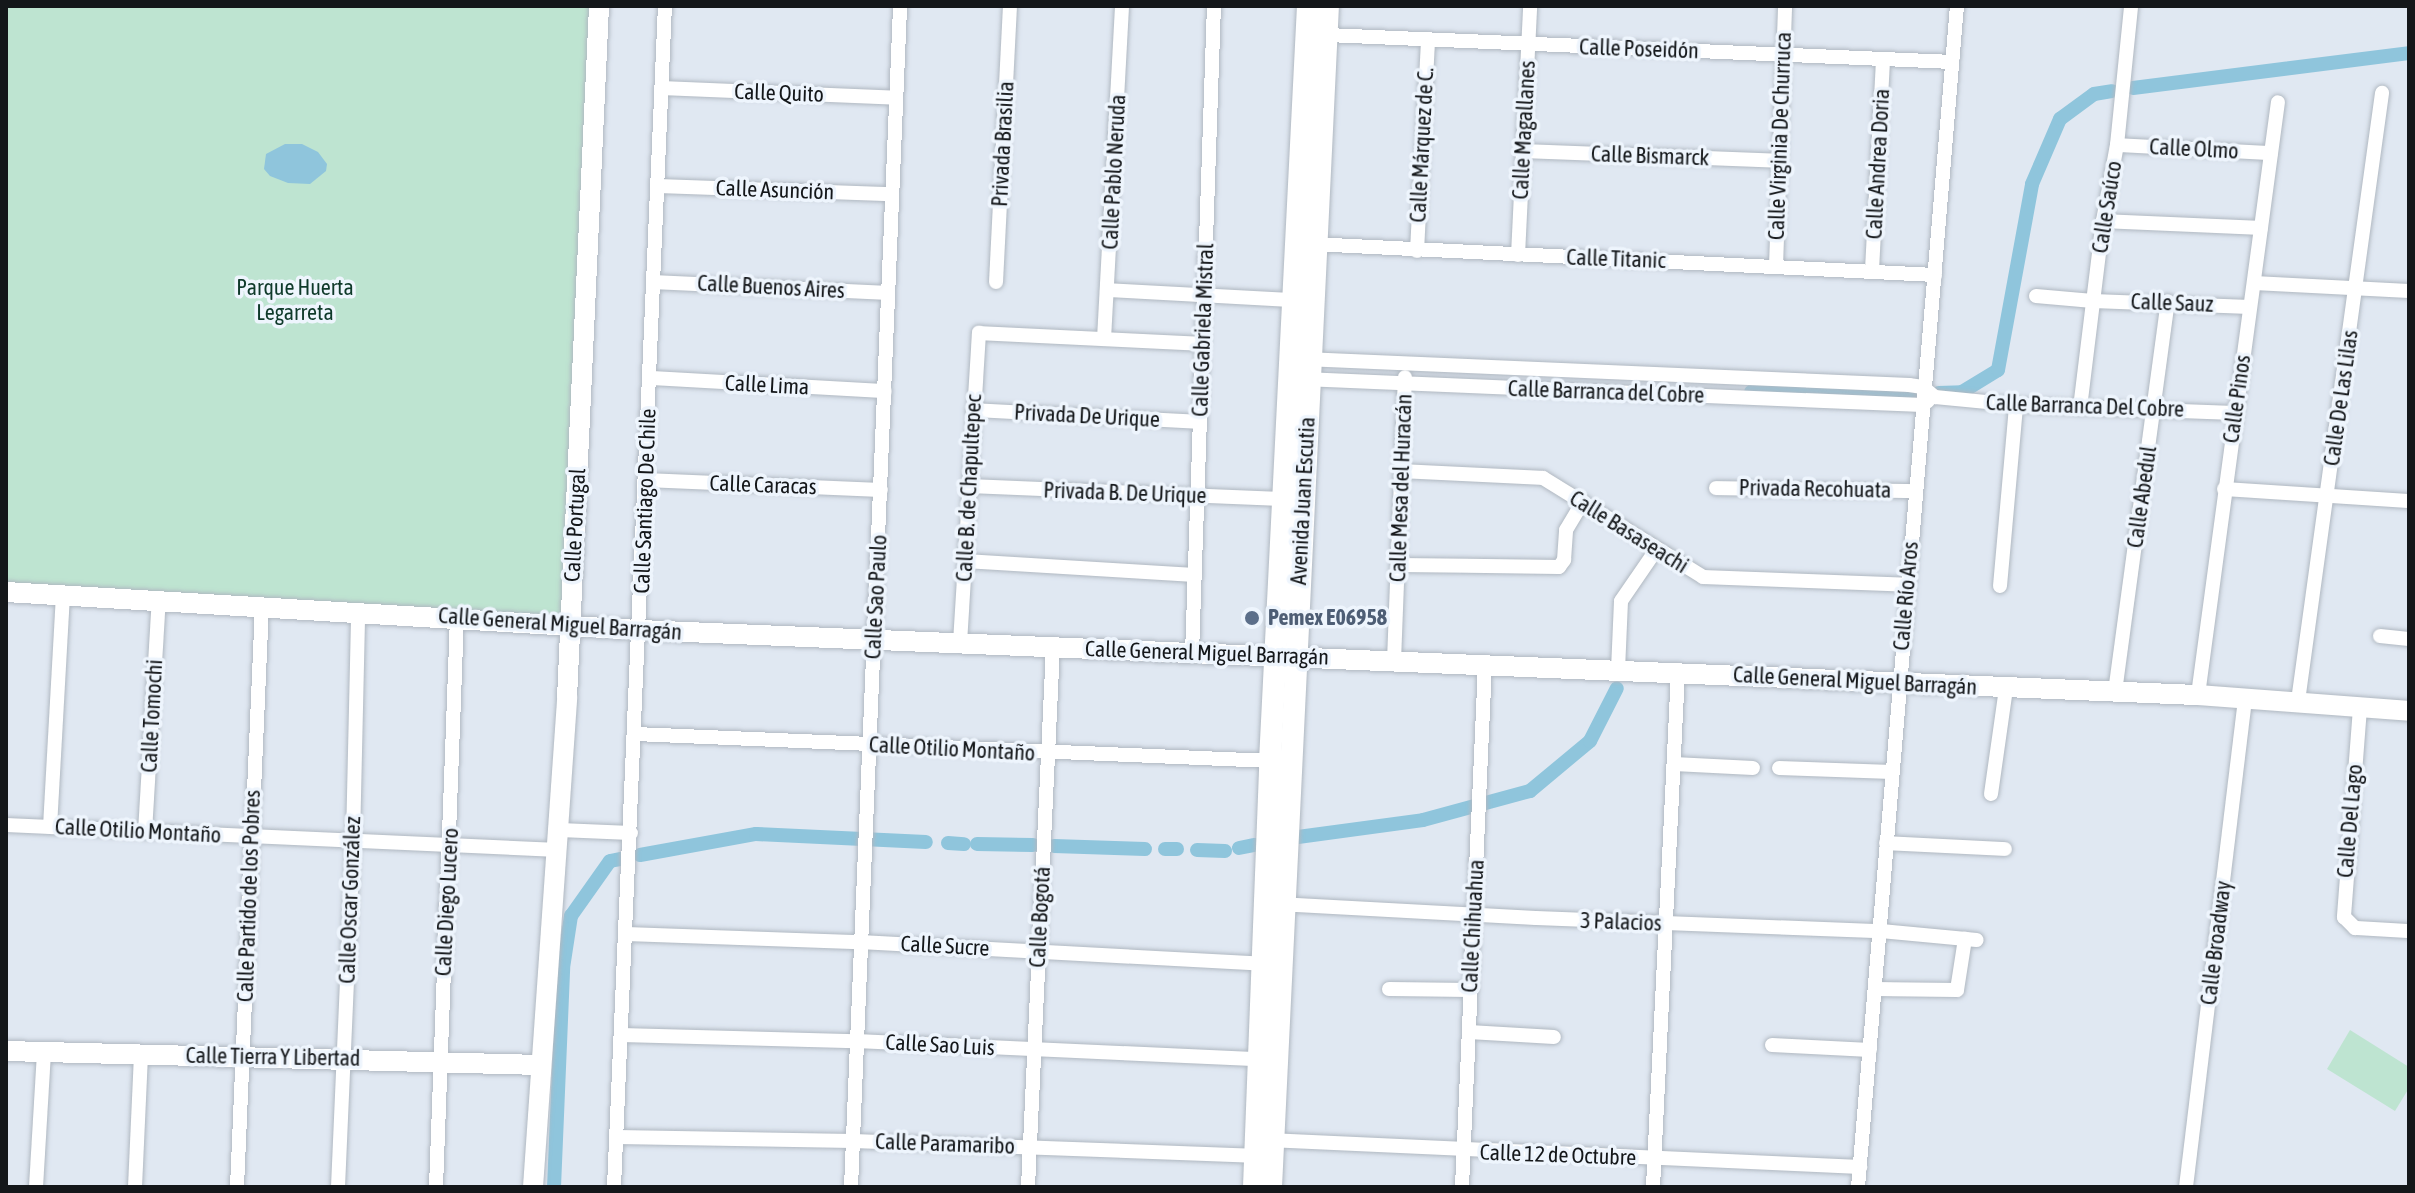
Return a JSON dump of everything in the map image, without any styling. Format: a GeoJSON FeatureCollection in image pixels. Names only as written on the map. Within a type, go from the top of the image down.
{"type":"FeatureCollection","features":[{"type":"Feature","properties":{"kind":"main road","name":"Calle Portugal"},"geometry":{"type":"LineString","coordinates":[[533,1187],[559,840],[571,627],[599,6]]}},
{"type":"Feature","properties":{"kind":"main road","name":"Avenida Juan Escutia"},"geometry":{"type":"LineString","coordinates":[[1254,1187],[1264,1148],[1306,244],[1308,6]]}},
{"type":"Feature","properties":{"kind":"main road","name":"Avenida Juan Escutia"},"geometry":{"type":"LineString","coordinates":[[1277,833],[1270,761],[1285,657],[1282,499],[1300,369],[1293,300],[1306,244],[1328,6]]}},
{"type":"Feature","properties":{"kind":"main road","name":"Calle General Miguel Barragán"},"geometry":{"type":"LineString","coordinates":[[6,592],[457,617],[571,627],[2198,695],[2409,711]]}},
{"type":"Feature","properties":{"kind":"main road","name":"Avenida Juan Escutia"},"geometry":{"type":"LineString","coordinates":[[1271,1187],[1264,1148],[1259,1059],[1263,964],[1274,904]]}},
{"type":"Feature","properties":{"kind":"main road","name":"Calle Tierra Y Libertad"},"geometry":{"type":"LineString","coordinates":[[6,1051],[541,1065]]}},
{"type":"Feature","properties":{"kind":"street","name":"Calle Santiago De Chile"},"geometry":{"type":"LineString","coordinates":[[614,1187],[665,6]]}},
{"type":"Feature","properties":{"kind":"street","name":"Calle Sao Paulo"},"geometry":{"type":"LineString","coordinates":[[851,1187],[900,6]]}},
{"type":"Feature","properties":{"kind":"street","name":"Privada Brasilia"},"geometry":{"type":"LineString","coordinates":[[996,282],[1010,6]]}},
{"type":"Feature","properties":{"kind":"street","name":"Calle Pablo Neruda"},"geometry":{"type":"LineString","coordinates":[[1104,339],[1122,6]]}},
{"type":"Feature","properties":{"kind":"street","name":"Calle Gabriela Mistral"},"geometry":{"type":"LineString","coordinates":[[1192,654],[1214,6]]}},
{"type":"Feature","properties":{"kind":"street","name":"Calle Magallanes"},"geometry":{"type":"LineString","coordinates":[[1518,255],[1530,6]]}},
{"type":"Feature","properties":{"kind":"street","name":"Calle Virginia De Churruca"},"geometry":{"type":"LineString","coordinates":[[1776,266],[1785,6]]}},
{"type":"Feature","properties":{"kind":"street","name":"Calle Río Aros"},"geometry":{"type":"LineString","coordinates":[[1858,1187],[1957,6]]}},
{"type":"Feature","properties":{"kind":"street","name":"Calle Saúco"},"geometry":{"type":"LineString","coordinates":[[2080,408],[2103,221],[2117,145],[2131,6]]}},
{"type":"Feature","properties":{"kind":"street","name":"Calle Poseidón"},"geometry":{"type":"LineString","coordinates":[[1327,35],[1952,62]]}},
{"type":"Feature","properties":{"kind":"street","name":"Calle Márquez de C."},"geometry":{"type":"LineString","coordinates":[[1417,251],[1428,40]]}},
{"type":"Feature","properties":{"kind":"street","name":"Calle Andrea Doria"},"geometry":{"type":"LineString","coordinates":[[1872,270],[1883,59]]}},
{"type":"Feature","properties":{"kind":"street","name":"Calle Quito"},"geometry":{"type":"LineString","coordinates":[[662,88],[896,98]]}},
{"type":"Feature","properties":{"kind":"street","name":"Calle De Las Lilas"},"geometry":{"type":"LineString","coordinates":[[2298,701],[2382,93]]}},
{"type":"Feature","properties":{"kind":"street","name":"Calle Pinos"},"geometry":{"type":"LineString","coordinates":[[2198,695],[2278,102]]}},
{"type":"Feature","properties":{"kind":"street","name":"Calle Olmo"},"geometry":{"type":"LineString","coordinates":[[2117,145],[2271,153]]}},
{"type":"Feature","properties":{"kind":"street","name":"Calle Bismarck"},"geometry":{"type":"LineString","coordinates":[[1523,151],[1778,161]]}},
{"type":"Feature","properties":{"kind":"street","name":"Calle Asunción"},"geometry":{"type":"LineString","coordinates":[[658,186],[892,194]]}},
{"type":"Feature","properties":{"kind":"street"},"geometry":{"type":"LineString","coordinates":[[2103,221],[2261,228]]}},
{"type":"Feature","properties":{"kind":"street","name":"Calle Titanic"},"geometry":{"type":"LineString","coordinates":[[1306,244],[1935,275]]}},
{"type":"Feature","properties":{"kind":"street","name":"Calle Buenos Aires"},"geometry":{"type":"LineString","coordinates":[[654,282],[888,293]]}},
{"type":"Feature","properties":{"kind":"street"},"geometry":{"type":"LineString","coordinates":[[2254,283],[2409,291]]}},
{"type":"Feature","properties":{"kind":"street"},"geometry":{"type":"LineString","coordinates":[[1107,290],[1293,300]]}},
{"type":"Feature","properties":{"kind":"street","name":"Calle Sauz"},"geometry":{"type":"LineString","coordinates":[[2036,296],[2250,307]]}},
{"type":"Feature","properties":{"kind":"street","name":"Calle Abedul"},"geometry":{"type":"LineString","coordinates":[[2115,692],[2168,302]]}},
{"type":"Feature","properties":{"kind":"street","name":"Calle B. de Chapultepec"},"geometry":{"type":"LineString","coordinates":[[960,643],[979,333],[1104,339]]}},
{"type":"Feature","properties":{"kind":"street"},"geometry":{"type":"LineString","coordinates":[[1104,339],[1203,344]]}},
{"type":"Feature","properties":{"kind":"street","name":"Calle Barranca del Cobre"},"geometry":{"type":"LineString","coordinates":[[1300,369],[1406,363],[1923,387]]}},
{"type":"Feature","properties":{"kind":"street","name":"Calle Mesa del Huracán"},"geometry":{"type":"LineString","coordinates":[[1394,661],[1406,363]]}},
{"type":"Feature","properties":{"kind":"street","name":"Calle Barranca del Cobre"},"geometry":{"type":"LineString","coordinates":[[1300,369],[1405,384],[1922,405]]}},
{"type":"Feature","properties":{"kind":"street"},"geometry":{"type":"LineString","coordinates":[[1587,371],[1587,391]]}},
{"type":"Feature","properties":{"kind":"street"},"geometry":{"type":"LineString","coordinates":[[1726,397],[1727,377]]}},
{"type":"Feature","properties":{"kind":"street","name":"Calle Lima"},"geometry":{"type":"LineString","coordinates":[[650,378],[885,391]]}},
{"type":"Feature","properties":{"kind":"street"},"geometry":{"type":"LineString","coordinates":[[1922,405],[1935,397],[1923,387]]}},
{"type":"Feature","properties":{"kind":"street","name":"Calle Barranca Del Cobre"},"geometry":{"type":"LineString","coordinates":[[1935,397],[2016,405],[2235,413]]}},
{"type":"Feature","properties":{"kind":"street"},"geometry":{"type":"LineString","coordinates":[[2000,586],[2016,405]]}},
{"type":"Feature","properties":{"kind":"street","name":"Privada De Urique"},"geometry":{"type":"LineString","coordinates":[[973,410],[1200,422]]}},
{"type":"Feature","properties":{"kind":"street","name":"Calle Basaseachi"},"geometry":{"type":"LineString","coordinates":[[1402,471],[1538,477],[1583,502],[1656,550],[1711,578],[1907,585]]}},
{"type":"Feature","properties":{"kind":"street","name":"Calle Caracas"},"geometry":{"type":"LineString","coordinates":[[645,480],[881,490]]}},
{"type":"Feature","properties":{"kind":"street","name":"Privada B. De Urique"},"geometry":{"type":"LineString","coordinates":[[969,486],[1282,499]]}},
{"type":"Feature","properties":{"kind":"street","name":"Privada Recohuata"},"geometry":{"type":"LineString","coordinates":[[1716,488],[1915,491]]}},
{"type":"Feature","properties":{"kind":"street"},"geometry":{"type":"LineString","coordinates":[[2224,489],[2409,501]]}},
{"type":"Feature","properties":{"kind":"street"},"geometry":{"type":"LineString","coordinates":[[1398,565],[1559,567],[1564,560],[1566,530],[1583,502]]}},
{"type":"Feature","properties":{"kind":"street"},"geometry":{"type":"LineString","coordinates":[[1618,670],[1621,601],[1656,550]]}},
{"type":"Feature","properties":{"kind":"street"},"geometry":{"type":"LineString","coordinates":[[965,561],[1195,575]]}},
{"type":"Feature","properties":{"kind":"street"},"geometry":{"type":"LineString","coordinates":[[50,827],[63,594]]}},
{"type":"Feature","properties":{"kind":"street","name":"Calle Tomochi"},"geometry":{"type":"LineString","coordinates":[[145,832],[159,599]]}},
{"type":"Feature","properties":{"kind":"street","name":"Calle Partido de los Pobres"},"geometry":{"type":"LineString","coordinates":[[237,1187],[262,605]]}},
{"type":"Feature","properties":{"kind":"street","name":"Calle Oscar González"},"geometry":{"type":"LineString","coordinates":[[338,1187],[353,840],[358,613]]}},
{"type":"Feature","properties":{"kind":"street","name":"Calle Diego Lucero"},"geometry":{"type":"LineString","coordinates":[[436,1187],[457,617]]}},
{"type":"Feature","properties":{"kind":"street"},"geometry":{"type":"LineString","coordinates":[[2380,636],[2409,639]]}},
{"type":"Feature","properties":{"kind":"street","name":"Calle Bogotá"},"geometry":{"type":"LineString","coordinates":[[1028,1187],[1053,647]]}},
{"type":"Feature","properties":{"kind":"street","name":"Calle Chihuahua"},"geometry":{"type":"LineString","coordinates":[[1462,1187],[1485,665]]}},
{"type":"Feature","properties":{"kind":"street"},"geometry":{"type":"LineString","coordinates":[[1653,1187],[1678,673]]}},
{"type":"Feature","properties":{"kind":"street"},"geometry":{"type":"LineString","coordinates":[[1991,794],[2006,688]]}},
{"type":"Feature","properties":{"kind":"street","name":"Calle Broadway"},"geometry":{"type":"LineString","coordinates":[[2186,1187],[2245,698]]}},
{"type":"Feature","properties":{"kind":"street","name":"Calle Del Lago"},"geometry":{"type":"LineString","coordinates":[[2360,708],[2343,906],[2346,922],[2355,928],[2409,931]]}},
{"type":"Feature","properties":{"kind":"street","name":"Calle Otilio Montaño"},"geometry":{"type":"LineString","coordinates":[[635,734],[1048,754],[1270,761]]}},
{"type":"Feature","properties":{"kind":"street"},"geometry":{"type":"LineString","coordinates":[[1674,764],[1753,768]]}},
{"type":"Feature","properties":{"kind":"street"},"geometry":{"type":"LineString","coordinates":[[1779,768],[1892,772]]}},
{"type":"Feature","properties":{"kind":"street","name":"Calle Otilio Montaño"},"geometry":{"type":"LineString","coordinates":[[6,825],[450,845],[631,833]]}},
{"type":"Feature","properties":{"kind":"street"},"geometry":{"type":"LineString","coordinates":[[1886,843],[2005,849]]}},
{"type":"Feature","properties":{"kind":"street","name":"3 Palacios"},"geometry":{"type":"LineString","coordinates":[[1274,904],[1666,924],[1881,931],[1971,939],[1957,990],[1876,989]]}},
{"type":"Feature","properties":{"kind":"street","name":"Calle Sucre"},"geometry":{"type":"LineString","coordinates":[[626,934],[860,942],[1263,964]]}},
{"type":"Feature","properties":{"kind":"street"},"geometry":{"type":"LineString","coordinates":[[1389,989],[1470,990]]}},
{"type":"Feature","properties":{"kind":"street"},"geometry":{"type":"LineString","coordinates":[[1469,1032],[1554,1037]]}},
{"type":"Feature","properties":{"kind":"street","name":"Calle Sao Luis"},"geometry":{"type":"LineString","coordinates":[[621,1035],[856,1041],[1259,1059]]}},
{"type":"Feature","properties":{"kind":"street"},"geometry":{"type":"LineString","coordinates":[[1772,1045],[1870,1050]]}},
{"type":"Feature","properties":{"kind":"street"},"geometry":{"type":"LineString","coordinates":[[36,1187],[44,1052]]}},
{"type":"Feature","properties":{"kind":"street"},"geometry":{"type":"LineString","coordinates":[[135,1187],[141,1054]]}},
{"type":"Feature","properties":{"kind":"street","name":"Calle Paramaribo"},"geometry":{"type":"LineString","coordinates":[[617,1137],[1030,1147],[1264,1148]]}},
{"type":"Feature","properties":{"kind":"street","name":"Calle 12 de Octubre"},"geometry":{"type":"LineString","coordinates":[[1264,1148],[1464,1151],[1860,1167]]}},
{"type":"Feature","properties":{"kind":"green space","name":"Parque Huerta Legarreta"},"geometry":{"type":"Polygon","coordinates":[[[6,6],[599,6],[571,627],[6,592],[6,6]]]}},
{"type":"Feature","properties":{"kind":"green space"},"geometry":{"type":"Polygon","coordinates":[[[2350,1030],[2409,1067],[2409,1088],[2395,1111],[2327,1069],[2350,1030]]]}},
{"type":"Feature","properties":{"kind":"water"},"geometry":{"type":"Polygon","coordinates":[[[285,144],[302,144],[318,152],[327,164],[326,171],[310,184],[288,183],[270,176],[264,169],[266,154],[285,144]]]}},
{"type":"Feature","properties":{"kind":"waterway"},"geometry":{"type":"LineString","coordinates":[[2133,88],[2409,53]]}},
{"type":"Feature","properties":{"kind":"waterway"},"geometry":{"type":"LineString","coordinates":[[1939,393],[1962,392],[1998,370],[2032,184],[2060,119],[2094,94],[2112,91]]}},
{"type":"Feature","properties":{"kind":"waterway"},"geometry":{"type":"LineString","coordinates":[[1751,392],[1922,393]]}},
{"type":"Feature","properties":{"kind":"waterway"},"geometry":{"type":"LineString","coordinates":[[1298,837],[1423,820],[1530,791],[1590,741],[1617,688]]}},
{"type":"Feature","properties":{"kind":"waterway"},"geometry":{"type":"LineString","coordinates":[[640,855],[756,834],[926,842]]}},
{"type":"Feature","properties":{"kind":"waterway"},"geometry":{"type":"LineString","coordinates":[[948,843],[964,844]]}},
{"type":"Feature","properties":{"kind":"waterway"},"geometry":{"type":"LineString","coordinates":[[977,844],[1033,845]]}},
{"type":"Feature","properties":{"kind":"waterway"},"geometry":{"type":"LineString","coordinates":[[1239,848],[1255,845]]}},
{"type":"Feature","properties":{"kind":"waterway"},"geometry":{"type":"LineString","coordinates":[[1054,846],[1145,849]]}},
{"type":"Feature","properties":{"kind":"waterway"},"geometry":{"type":"LineString","coordinates":[[1165,849],[1177,849]]}},
{"type":"Feature","properties":{"kind":"waterway"},"geometry":{"type":"LineString","coordinates":[[1197,850],[1225,851]]}},
{"type":"Feature","properties":{"kind":"waterway"},"geometry":{"type":"LineString","coordinates":[[554,1187],[563,968],[571,916],[610,861],[620,859]]}},
{"type":"Feature","properties":{"kind":"place","name":"Pemex E06958"},"geometry":{"type":"Point","coordinates":[1252,618]}}]}
